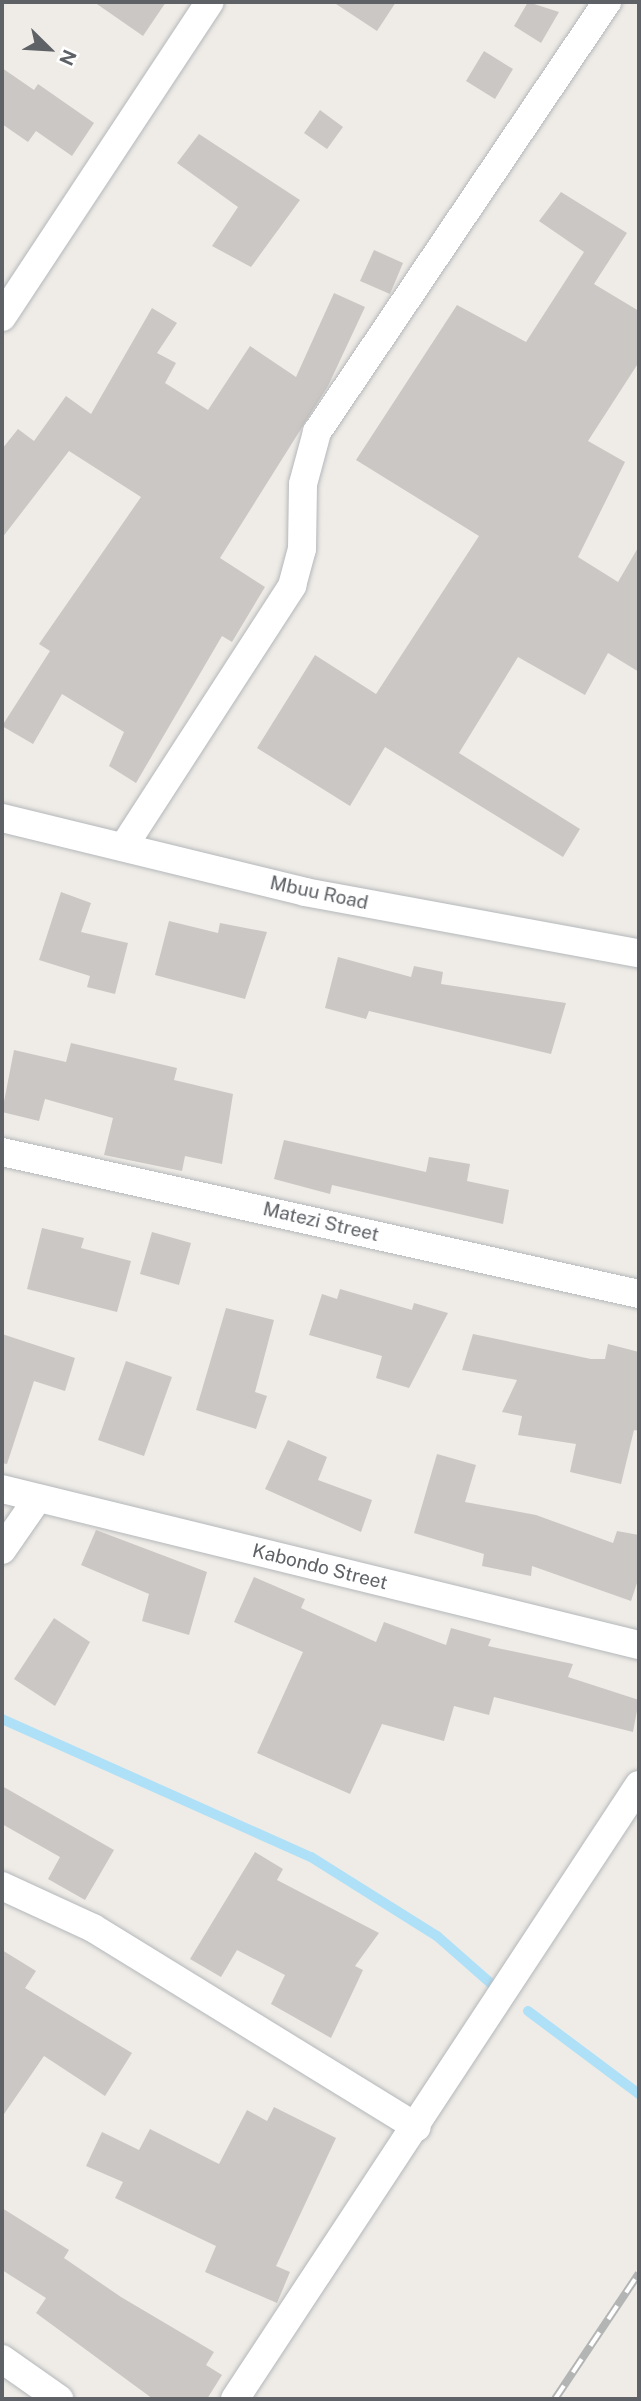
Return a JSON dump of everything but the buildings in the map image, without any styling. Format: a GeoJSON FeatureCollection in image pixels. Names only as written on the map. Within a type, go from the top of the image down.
{"type":"FeatureCollection","features":[{"type":"Feature","properties":{"kind":"street"},"geometry":{"type":"LineString","coordinates":[[2,317],[210,2]]}},
{"type":"Feature","properties":{"kind":"street"},"geometry":{"type":"LineString","coordinates":[[124,846],[292,586],[302,550],[303,484],[317,432],[607,2]]}},
{"type":"Feature","properties":{"kind":"street","name":"Mbuu Road"},"geometry":{"type":"LineString","coordinates":[[2,818],[305,892],[639,953]]}},
{"type":"Feature","properties":{"kind":"street","name":"Matezi Street"},"geometry":{"type":"LineString","coordinates":[[2,1152],[639,1294]]}},
{"type":"Feature","properties":{"kind":"street","name":"Kabondo Street"},"geometry":{"type":"LineString","coordinates":[[2,1489],[639,1645]]}},
{"type":"Feature","properties":{"kind":"street"},"geometry":{"type":"LineString","coordinates":[[2,1550],[38,1498]]}},
{"type":"Feature","properties":{"kind":"street"},"geometry":{"type":"LineString","coordinates":[[234,2399],[417,2127],[639,1785]]}},
{"type":"Feature","properties":{"kind":"street"},"geometry":{"type":"LineString","coordinates":[[2,1886],[93,1928],[417,2127]]}},
{"type":"Feature","properties":{"kind":"street"},"geometry":{"type":"LineString","coordinates":[[2,2359],[59,2399]]}},
{"type":"Feature","properties":{"kind":"waterway"},"geometry":{"type":"LineString","coordinates":[[2,1719],[311,1857],[437,1936],[494,1986]]}},
{"type":"Feature","properties":{"kind":"waterway"},"geometry":{"type":"LineString","coordinates":[[528,2011],[639,2094]]}},
{"type":"Feature","properties":{"kind":"railway"},"geometry":{"type":"LineString","coordinates":[[555,2399],[639,2273]]}}]}
